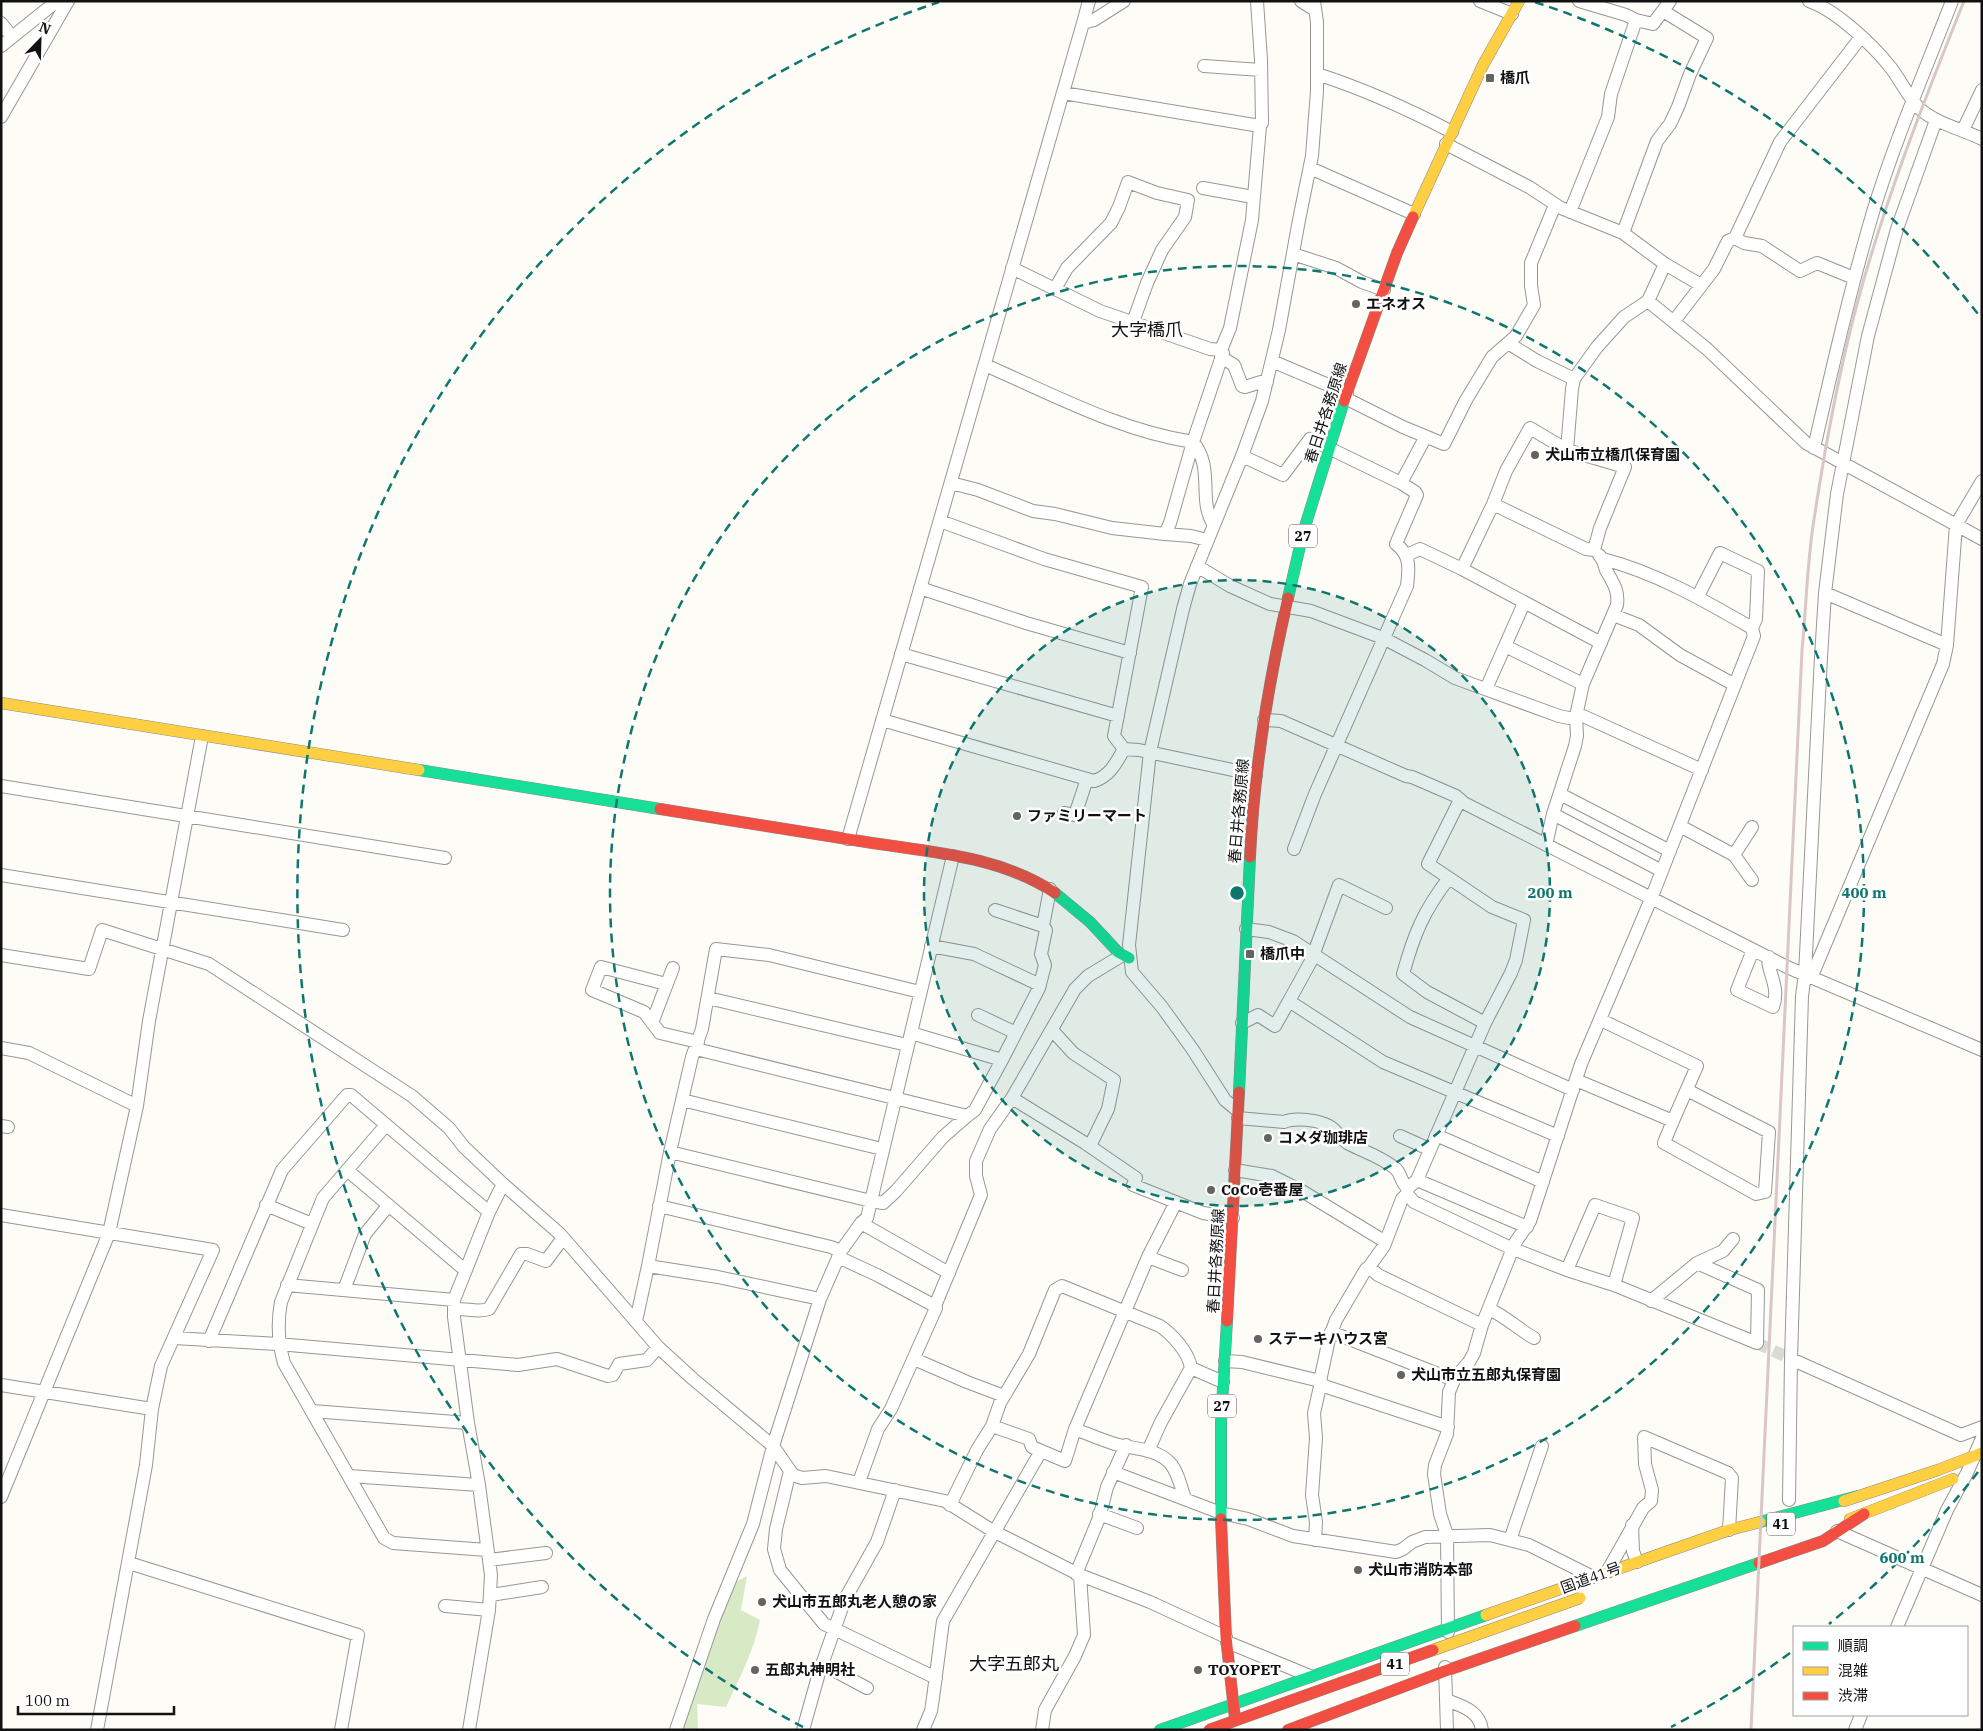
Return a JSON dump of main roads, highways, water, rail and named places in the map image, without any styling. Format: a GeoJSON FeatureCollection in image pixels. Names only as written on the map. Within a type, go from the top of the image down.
{"type":"FeatureCollection","features":[{"type":"Feature","properties":{"kind":"main road","name":"春日井各務原線"},"geometry":{"type":"LineString","coordinates":[[1236,1730],[1226,1639],[1221,1513],[1221,1422],[1236,1170],[1246,929],[1256,775],[1264,720],[1286,607],[1303,533],[1346,395],[1397,253],[1414,214],[1483,65],[1519,1]]}},
{"type":"Feature","properties":{"kind":"main road"},"geometry":{"type":"LineString","coordinates":[[1,703],[953,856],[1030,877],[1050,890],[1091,923],[1125,957]]}},
{"type":"Feature","properties":{"kind":"main road","name":"41"},"geometry":{"type":"LineString","coordinates":[[1738,1540],[1858,1496],[1938,1470],[1978,1454]]}},
{"type":"Feature","properties":{"kind":"main road"},"geometry":{"type":"LineString","coordinates":[[1818,1530],[1982,1468]]}},
{"type":"Feature","properties":{"kind":"main road"},"geometry":{"type":"LineString","coordinates":[[1160,1730],[1730,1530],[1858,1496]]}},
{"type":"Feature","properties":{"kind":"main road"},"geometry":{"type":"LineString","coordinates":[[1288,1730],[1307,1726],[1445,1671],[1823,1541],[1864,1514]]}},
{"type":"Feature","properties":{"kind":"main road","name":"国道41号"},"geometry":{"type":"LineString","coordinates":[[1367,1688],[1726,1562]]}},
{"type":"Feature","properties":{"kind":"main road","name":"国道41号"},"geometry":{"type":"LineString","coordinates":[[1209,1730],[1585,1597]]}},
{"type":"Feature","properties":{"kind":"tunnel"},"geometry":{"type":"LineString","coordinates":[[1757,1343],[1791,1359]]}},
{"type":"Feature","properties":{"kind":"railway"},"geometry":{"type":"LineString","coordinates":[[1751,1730],[1802,650],[1811,541],[1832,414],[1857,304],[1868,265],[1920,113],[1964,1]]}},
{"type":"Feature","properties":{"kind":"place","name":"橋爪"},"geometry":{"type":"Point","coordinates":[1490,78]}},
{"type":"Feature","properties":{"kind":"place","name":"エネオス"},"geometry":{"type":"Point","coordinates":[1356,304]}},
{"type":"Feature","properties":{"kind":"place","name":"犬山市立橋爪保育園"},"geometry":{"type":"Point","coordinates":[1535,455]}},
{"type":"Feature","properties":{"kind":"place","name":"ファミリーマート"},"geometry":{"type":"Point","coordinates":[1017,816]}},
{"type":"Feature","properties":{"kind":"place","name":"橋爪中"},"geometry":{"type":"Point","coordinates":[1250,954]}},
{"type":"Feature","properties":{"kind":"place","name":"コメダ珈琲店"},"geometry":{"type":"Point","coordinates":[1268,1138]}},
{"type":"Feature","properties":{"kind":"place","name":"CoCo壱番屋"},"geometry":{"type":"Point","coordinates":[1211,1190]}},
{"type":"Feature","properties":{"kind":"place","name":"ステーキハウス宮"},"geometry":{"type":"Point","coordinates":[1258,1339]}},
{"type":"Feature","properties":{"kind":"place","name":"犬山市立五郎丸保育園"},"geometry":{"type":"Point","coordinates":[1401,1375]}},
{"type":"Feature","properties":{"kind":"place","name":"犬山市消防本部"},"geometry":{"type":"Point","coordinates":[1358,1570]}},
{"type":"Feature","properties":{"kind":"place","name":"犬山市五郎丸老人憩の家"},"geometry":{"type":"Point","coordinates":[762,1602]}},
{"type":"Feature","properties":{"kind":"place","name":"五郎丸神明社"},"geometry":{"type":"Point","coordinates":[755,1670]}},
{"type":"Feature","properties":{"kind":"place","name":"TOYOPET"},"geometry":{"type":"Point","coordinates":[1198,1670]}},
{"type":"Feature","properties":{"kind":"district","name":"大字橋爪"},"geometry":{"type":"Point","coordinates":[1147,330]}},
{"type":"Feature","properties":{"kind":"district","name":"大字五郎丸"},"geometry":{"type":"Point","coordinates":[1014,1664]}}]}
